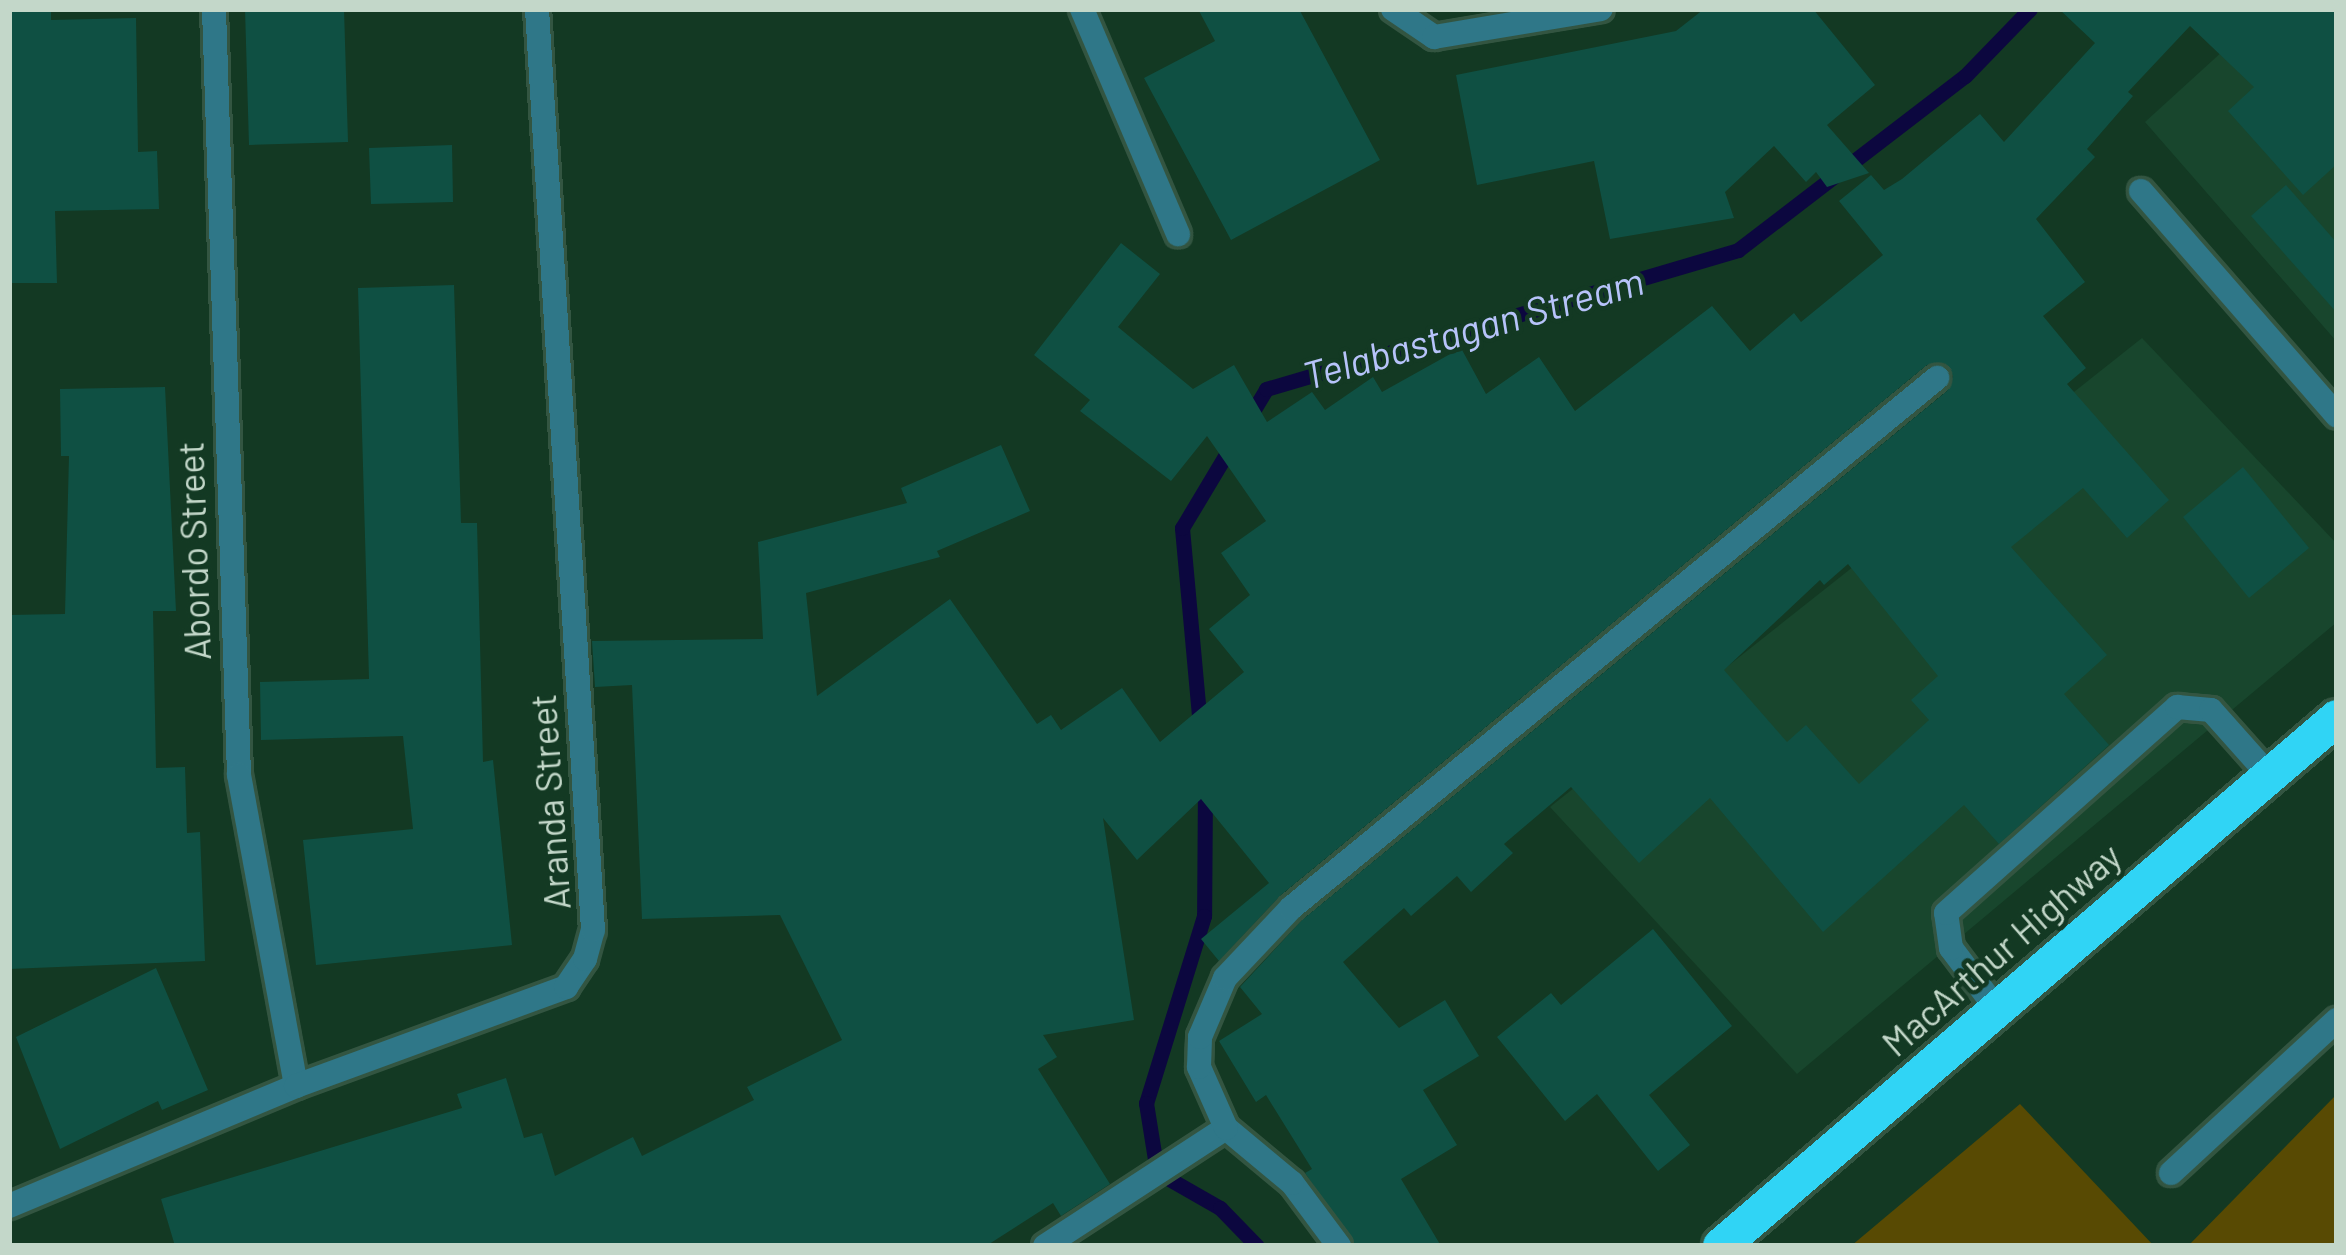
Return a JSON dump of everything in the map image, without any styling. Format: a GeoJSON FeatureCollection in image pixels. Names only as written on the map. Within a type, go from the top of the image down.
{"type":"FeatureCollection","features":[{"type":"Feature","properties":{"kind":"highway","name":"MacArthur Highway"},"geometry":{"type":"LineString","coordinates":[[1721,1246],[2337,718]]}},
{"type":"Feature","properties":{"kind":"street","name":"Abordo Street"},"geometry":{"type":"LineString","coordinates":[[214,9],[239,775],[296,1086]]}},
{"type":"Feature","properties":{"kind":"street","name":"Aranda Street"},"geometry":{"type":"LineString","coordinates":[[9,1204],[296,1086],[566,986],[593,930],[537,9]]}},
{"type":"Feature","properties":{"kind":"street"},"geometry":{"type":"LineString","coordinates":[[1082,9],[1178,234]]}},
{"type":"Feature","properties":{"kind":"street"},"geometry":{"type":"LineString","coordinates":[[1393,9],[1434,37],[1601,9]]}},
{"type":"Feature","properties":{"kind":"street"},"geometry":{"type":"LineString","coordinates":[[2141,191],[2337,416]]}},
{"type":"Feature","properties":{"kind":"street"},"geometry":{"type":"LineString","coordinates":[[1339,1246],[1292,1183],[1226,1128],[1199,1067],[1200,1037],[1225,978],[1291,908],[1937,378]]}},
{"type":"Feature","properties":{"kind":"street"},"geometry":{"type":"LineString","coordinates":[[1996,1008],[1951,948],[1946,913],[2177,707],[2211,710],[2270,775]]}},
{"type":"Feature","properties":{"kind":"street"},"geometry":{"type":"LineString","coordinates":[[2171,1173],[2337,1020]]}},
{"type":"Feature","properties":{"kind":"street"},"geometry":{"type":"LineString","coordinates":[[1045,1246],[1226,1128]]}},
{"type":"Feature","properties":{"kind":"shaded area"},"geometry":{"type":"Polygon","coordinates":[[[2269,9],[2337,9],[2337,342],[2145,122],[2269,9]]]}},
{"type":"Feature","properties":{"kind":"shaded area"},"geometry":{"type":"Polygon","coordinates":[[[2142,338],[2337,544],[2337,622],[1797,1074],[1550,807],[2142,338]]]}},
{"type":"Feature","properties":{"kind":"shaded area"},"geometry":{"type":"Polygon","coordinates":[[[2337,1094],[2337,1246],[2188,1246],[2337,1094]]]}},
{"type":"Feature","properties":{"kind":"shaded area"},"geometry":{"type":"Polygon","coordinates":[[[2020,1104],[2154,1246],[1851,1246],[2020,1104]]]}},
{"type":"Feature","properties":{"kind":"building"},"geometry":{"type":"Polygon","coordinates":[[[9,9],[51,9],[51,20],[136,18],[138,152],[157,151],[159,209],[55,211],[57,283],[9,283],[9,9]]]}},
{"type":"Feature","properties":{"kind":"building"},"geometry":{"type":"Polygon","coordinates":[[[245,9],[344,9],[348,142],[249,145],[245,9]]]}},
{"type":"Feature","properties":{"kind":"building"},"geometry":{"type":"Polygon","coordinates":[[[1198,9],[1299,9],[1380,160],[1231,240],[1144,78],[1215,41],[1198,9]]]}},
{"type":"Feature","properties":{"kind":"building"},"geometry":{"type":"Polygon","coordinates":[[[1704,9],[1813,9],[1875,85],[1827,125],[1869,173],[1827,187],[1816,172],[1806,182],[1774,146],[1725,192],[1734,218],[1610,239],[1594,161],[1477,185],[1456,75],[1676,31],[1704,9]]]}},
{"type":"Feature","properties":{"kind":"building"},"geometry":{"type":"Polygon","coordinates":[[[2059,9],[2337,9],[2337,164],[2303,195],[2228,111],[2254,87],[2190,26],[2128,92],[2133,96],[2087,149],[2095,157],[2036,219],[2085,282],[2043,316],[2086,368],[2067,384],[2169,500],[2127,538],[2083,488],[2011,547],[2107,655],[2064,694],[2109,745],[1999,844],[1964,805],[1823,932],[1710,798],[1639,863],[1571,787],[1504,844],[1513,853],[1471,892],[1457,876],[1411,916],[1404,908],[1343,962],[1399,1028],[1445,1000],[1479,1056],[1423,1090],[1457,1145],[1401,1179],[1441,1246],[1355,1246],[1305,1173],[1312,1169],[1266,1095],[1256,1102],[1219,1041],[1262,1014],[1240,987],[1302,920],[1947,391],[1953,376],[1944,363],[1927,365],[1281,895],[1219,961],[1201,939],[1269,883],[1201,799],[1137,860],[1103,818],[1134,1020],[1043,1035],[1057,1057],[1038,1069],[1110,1184],[1061,1216],[1053,1203],[986,1246],[175,1246],[161,1199],[462,1108],[457,1094],[506,1078],[524,1138],[542,1133],[555,1176],[633,1137],[642,1156],[754,1100],[747,1087],[842,1040],[780,915],[642,919],[632,685],[595,687],[592,641],[763,639],[758,542],[907,503],[901,488],[1001,445],[1030,511],[937,551],[940,557],[806,593],[817,696],[950,599],[1037,724],[1051,715],[1061,730],[1122,688],[1160,742],[1244,672],[1209,629],[1250,595],[1221,553],[1266,521],[1207,436],[1171,481],[1080,411],[1090,400],[1034,355],[1121,243],[1160,274],[1118,327],[1193,389],[1234,365],[1267,422],[1312,392],[1325,410],[1373,377],[1382,392],[1461,348],[1486,394],[1539,357],[1575,411],[1712,306],[1750,351],[1794,313],[1801,322],[1883,255],[1839,201],[1871,175],[1884,190],[1902,179],[1980,114],[2004,142],[2095,43],[2059,9]],[[1848,564],[1824,585],[1820,580],[1724,670],[1787,742],[1806,725],[1859,784],[1929,720],[1911,700],[1938,676],[1848,564]]]}},
{"type":"Feature","properties":{"kind":"building"},"geometry":{"type":"Polygon","coordinates":[[[452,145],[453,202],[371,204],[369,148],[452,145]]]}},
{"type":"Feature","properties":{"kind":"building"},"geometry":{"type":"Polygon","coordinates":[[[2286,185],[2337,243],[2337,313],[2251,216],[2286,185]]]}},
{"type":"Feature","properties":{"kind":"building"},"geometry":{"type":"Polygon","coordinates":[[[454,285],[461,523],[477,523],[483,762],[493,760],[512,945],[316,965],[303,840],[413,829],[403,736],[261,740],[260,682],[369,679],[358,288],[454,285]]]}},
{"type":"Feature","properties":{"kind":"building"},"geometry":{"type":"Polygon","coordinates":[[[165,387],[176,611],[153,611],[156,768],[185,767],[187,833],[200,832],[205,961],[9,969],[9,615],[65,614],[69,456],[61,456],[60,389],[165,387]]]}},
{"type":"Feature","properties":{"kind":"building"},"geometry":{"type":"Polygon","coordinates":[[[2243,467],[2309,548],[2249,598],[2183,517],[2243,467]]]}},
{"type":"Feature","properties":{"kind":"building"},"geometry":{"type":"Polygon","coordinates":[[[1653,929],[1732,1026],[1649,1095],[1690,1145],[1658,1171],[1597,1094],[1565,1121],[1497,1037],[1551,993],[1561,1005],[1653,929]]]}},
{"type":"Feature","properties":{"kind":"building"},"geometry":{"type":"Polygon","coordinates":[[[156,968],[208,1090],[162,1110],[158,1101],[60,1149],[16,1037],[156,968]]]}},
{"type":"Feature","properties":{"kind":"waterway","name":"Telabastagan Stream"},"geometry":{"type":"LineString","coordinates":[[1247,421],[1266,389],[1738,250],[1965,76],[2030,9]]}},
{"type":"Feature","properties":{"kind":"waterway","name":"Telabastagan Stream"},"geometry":{"type":"LineString","coordinates":[[1200,726],[1182,528],[1231,446]]}},
{"type":"Feature","properties":{"kind":"waterway","name":"Telabastagan Stream"},"geometry":{"type":"LineString","coordinates":[[1205,786],[1204,916],[1146,1103],[1157,1172],[1220,1208],[1257,1246]]}}]}
